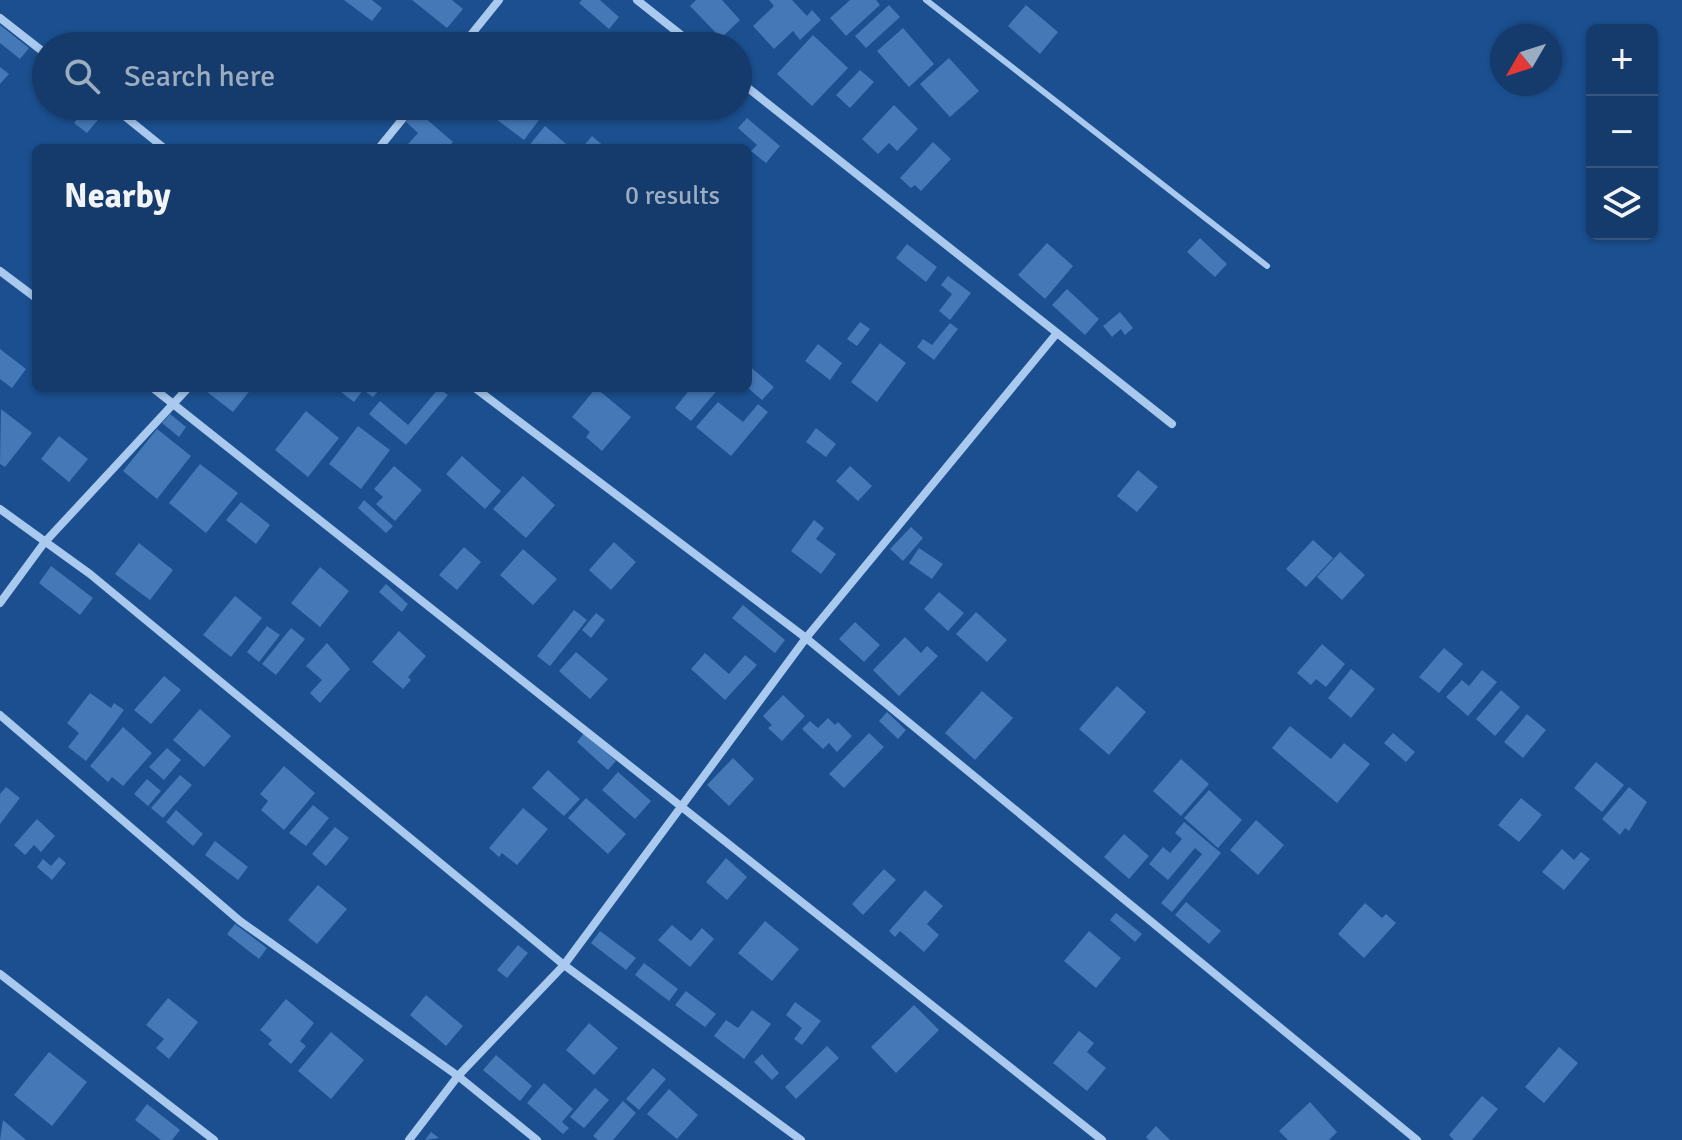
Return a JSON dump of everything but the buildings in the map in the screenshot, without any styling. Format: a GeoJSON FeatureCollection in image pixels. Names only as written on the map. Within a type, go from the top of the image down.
{"type":"FeatureCollection","features":[{"type":"Feature","properties":{"kind":"street"},"geometry":{"type":"LineString","coordinates":[[473,32],[499,0]]}},
{"type":"Feature","properties":{"kind":"street"},"geometry":{"type":"LineString","coordinates":[[637,0],[677,32]]}},
{"type":"Feature","properties":{"kind":"street"},"geometry":{"type":"LineString","coordinates":[[0,18],[32,43]]}},
{"type":"Feature","properties":{"kind":"street"},"geometry":{"type":"LineString","coordinates":[[752,91],[1172,424]]}},
{"type":"Feature","properties":{"kind":"street"},"geometry":{"type":"LineString","coordinates":[[129,120],[159,144]]}},
{"type":"Feature","properties":{"kind":"street"},"geometry":{"type":"LineString","coordinates":[[382,144],[402,120]]}},
{"type":"Feature","properties":{"kind":"street"},"geometry":{"type":"LineString","coordinates":[[0,271],[32,295]]}},
{"type":"Feature","properties":{"kind":"street"},"geometry":{"type":"LineString","coordinates":[[409,1140],[458,1076],[564,965],[806,638],[1057,333]]}},
{"type":"Feature","properties":{"kind":"street"},"geometry":{"type":"LineString","coordinates":[[158,392],[1102,1140]]}},
{"type":"Feature","properties":{"kind":"street"},"geometry":{"type":"LineString","coordinates":[[0,603],[44,543],[185,392]]}},
{"type":"Feature","properties":{"kind":"street"},"geometry":{"type":"LineString","coordinates":[[480,392],[806,638],[1417,1140]]}},
{"type":"Feature","properties":{"kind":"street"},"geometry":{"type":"LineString","coordinates":[[0,509],[90,574],[564,965],[801,1140]]}},
{"type":"Feature","properties":{"kind":"street"},"geometry":{"type":"LineString","coordinates":[[0,715],[240,921],[458,1076],[537,1140]]}},
{"type":"Feature","properties":{"kind":"street"},"geometry":{"type":"LineString","coordinates":[[0,974],[214,1140]]}},
{"type":"Feature","properties":{"kind":"lane"},"geometry":{"type":"LineString","coordinates":[[926,0],[1267,266]]}}]}
